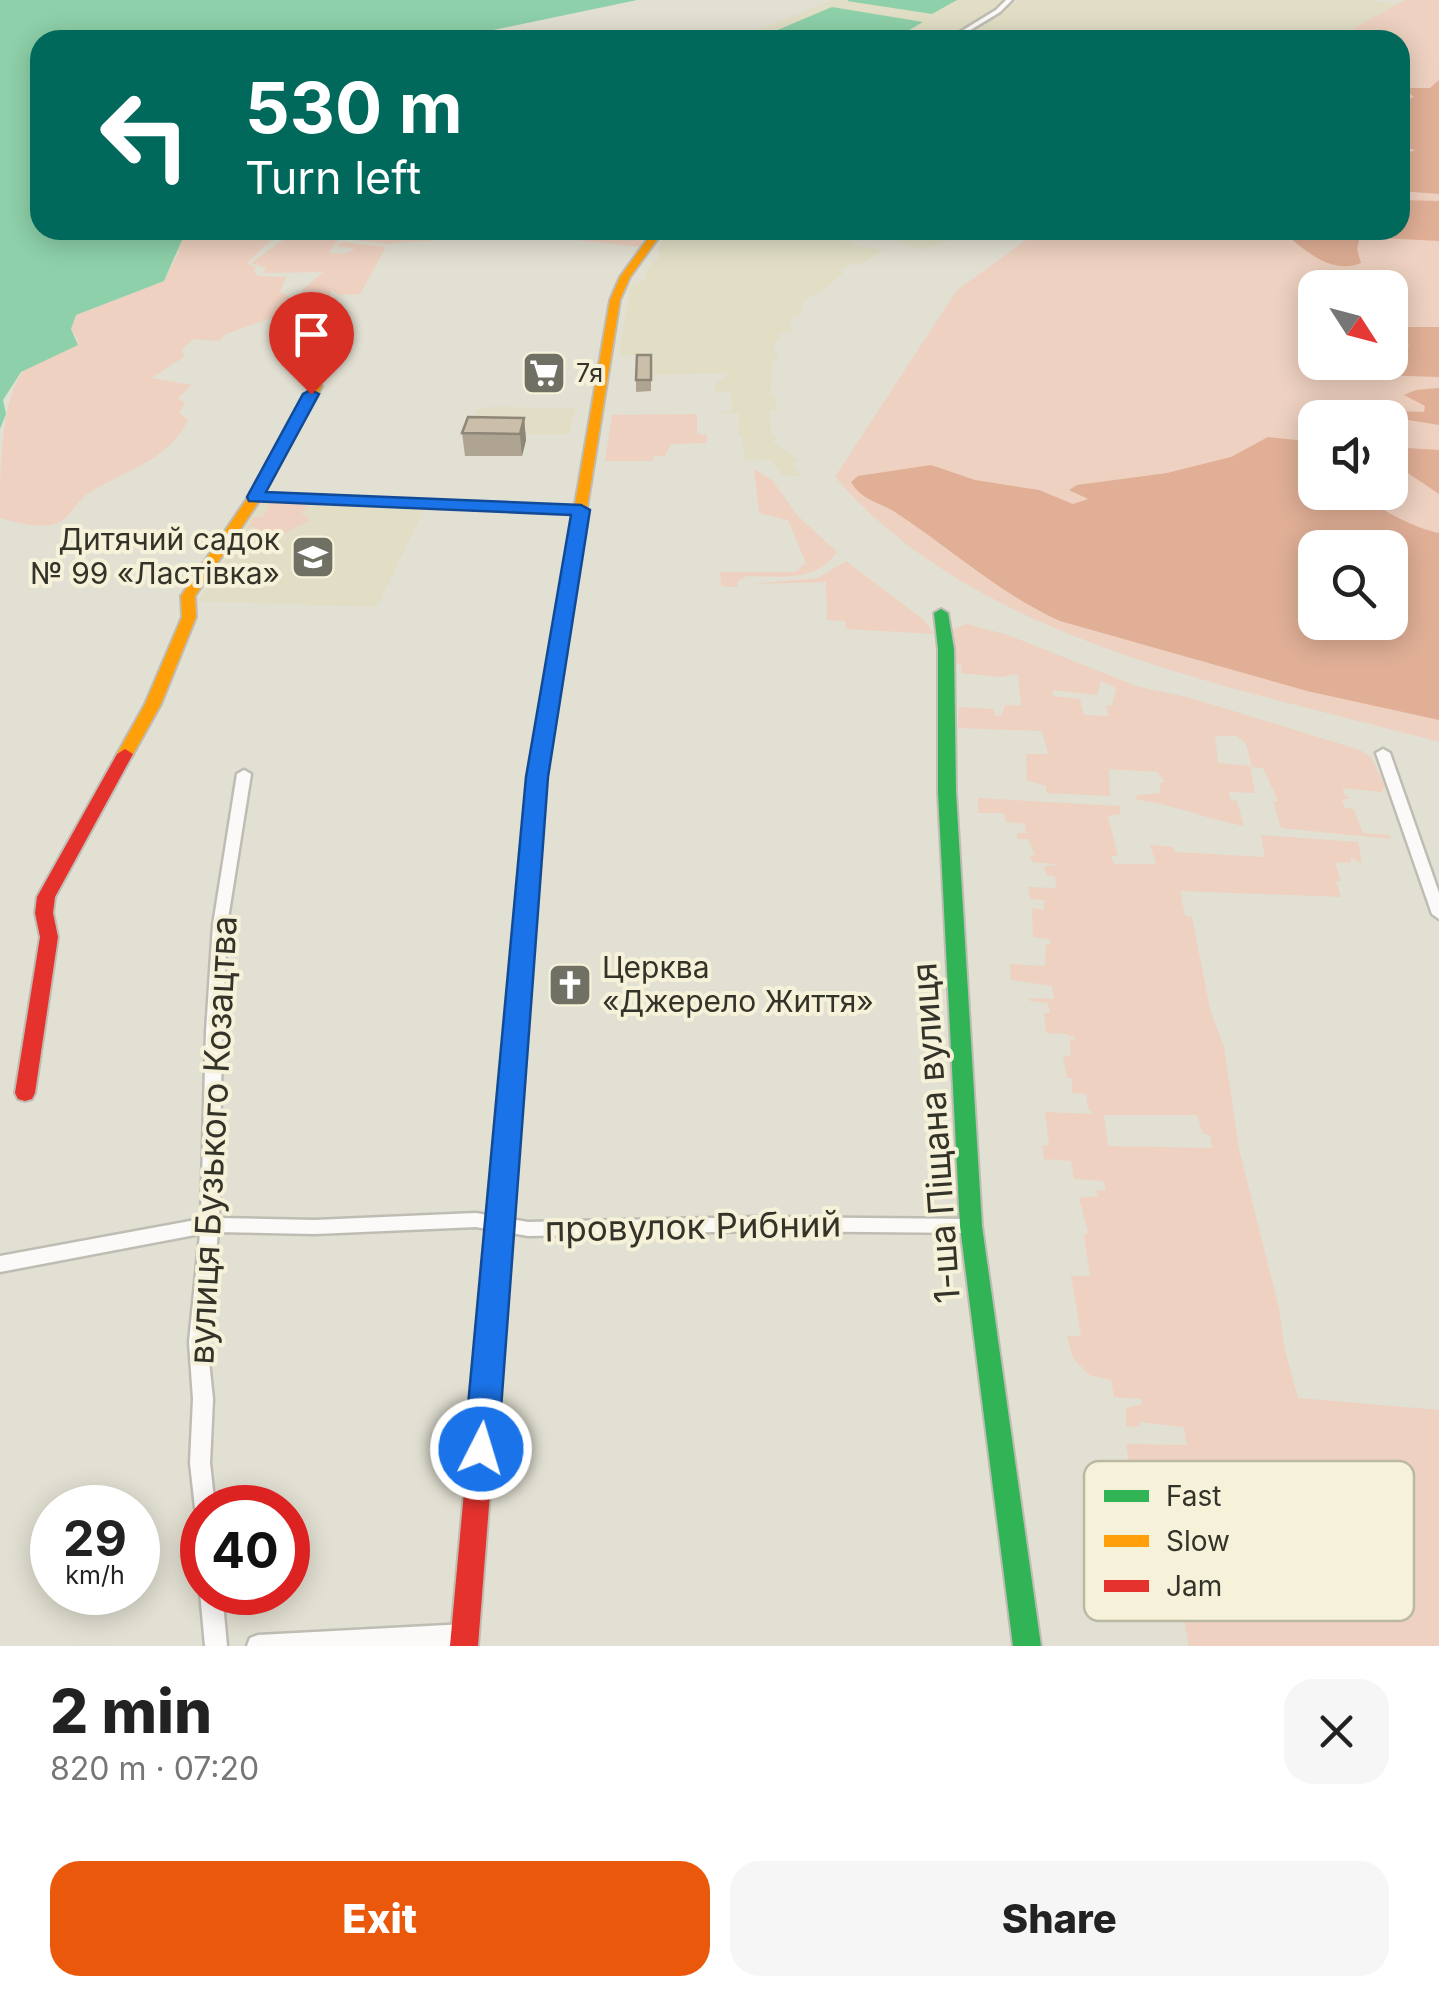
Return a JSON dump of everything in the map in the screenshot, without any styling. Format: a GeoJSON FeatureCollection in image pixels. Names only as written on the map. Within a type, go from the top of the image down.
{"type":"FeatureCollection","features":[{"type":"Feature","properties":{"kind":"street"},"geometry":{"type":"LineString","coordinates":[[967,30],[1009,0]]}},
{"type":"Feature","properties":{"kind":"street"},"geometry":{"type":"LineString","coordinates":[[258,1646],[465,1640],[537,777],[615,300],[625,277],[653,240]]}},
{"type":"Feature","properties":{"kind":"street"},"geometry":{"type":"LineString","coordinates":[[25,1093],[49,936],[44,913],[46,897],[153,704],[189,616],[188,596],[255,497],[316,386]]}},
{"type":"Feature","properties":{"kind":"street"},"geometry":{"type":"LineString","coordinates":[[255,497],[581,510]]}},
{"type":"Feature","properties":{"kind":"street","name":"1-ша Піщана вулиця"},"geometry":{"type":"LineString","coordinates":[[940,613],[946,649],[947,792],[971,1226],[1027,1646]]}},
{"type":"Feature","properties":{"kind":"street"},"geometry":{"type":"LineString","coordinates":[[1383,753],[1439,914]]}},
{"type":"Feature","properties":{"kind":"street","name":"вулиця Бузького Козацтва"},"geometry":{"type":"LineString","coordinates":[[202,1485],[204,1398],[198,1342],[210,1225],[220,925],[244,774]]}},
{"type":"Feature","properties":{"kind":"street","name":"провулок Рибний"},"geometry":{"type":"LineString","coordinates":[[0,1264],[210,1225],[315,1227],[476,1220],[528,1229],[759,1224],[971,1226]]}},
{"type":"Feature","properties":{"kind":"street"},"geometry":{"type":"LineString","coordinates":[[213,1615],[216,1646]]}},
{"type":"Feature","properties":{"kind":"shaded area"},"geometry":{"type":"Polygon","coordinates":[[[0,0],[637,0],[494,30],[30,30],[30,240],[182,240],[164,281],[76,315],[71,329],[78,345],[21,372],[3,400],[6,414],[0,429],[0,0]]]}},
{"type":"Feature","properties":{"kind":"shaded area"},"geometry":{"type":"Polygon","coordinates":[[[832,0],[1001,0],[996,8],[960,30],[759,30],[832,0]]]}},
{"type":"Feature","properties":{"kind":"shaded area"},"geometry":{"type":"Polygon","coordinates":[[[849,0],[957,0],[932,14],[847,1],[849,0]]]}},
{"type":"Feature","properties":{"kind":"shaded area"},"geometry":{"type":"Polygon","coordinates":[[[1020,0],[1370,0],[1430,10],[1410,30],[972,30],[1020,0]]]}},
{"type":"Feature","properties":{"kind":"shaded area"},"geometry":{"type":"Polygon","coordinates":[[[1405,0],[1439,0],[1439,742],[1197,678],[1115,652],[1036,620],[962,581],[894,534],[835,477],[957,290],[1026,240],[1410,240],[1410,30],[1351,30],[1405,0]]]}},
{"type":"Feature","properties":{"kind":"shaded area"},"geometry":{"type":"Polygon","coordinates":[[[832,7],[923,22],[909,30],[778,30],[832,7]]]}},
{"type":"Feature","properties":{"kind":"shaded area"},"geometry":{"type":"Polygon","coordinates":[[[1439,80],[1439,194],[1410,192],[1410,152],[1416,150],[1410,149],[1410,98],[1414,97],[1410,88],[1430,88],[1439,80]]]}},
{"type":"Feature","properties":{"kind":"shaded area"},"geometry":{"type":"Polygon","coordinates":[[[1410,200],[1439,201],[1439,241],[1410,240],[1410,200]]]}},
{"type":"Feature","properties":{"kind":"shaded area"},"geometry":{"type":"Polygon","coordinates":[[[180,240],[274,240],[247,263],[256,268],[258,276],[286,277],[280,292],[307,305],[226,334],[219,341],[193,339],[182,350],[184,357],[151,378],[192,385],[178,398],[185,404],[179,412],[188,420],[157,455],[89,493],[55,524],[35,525],[0,518],[6,417],[17,381],[25,369],[73,346],[78,340],[71,329],[76,315],[164,281],[180,240]]]}},
{"type":"Feature","properties":{"kind":"shaded area"},"geometry":{"type":"Polygon","coordinates":[[[283,240],[338,240],[329,253],[345,254],[355,249],[336,246],[342,242],[386,247],[360,294],[339,295],[331,289],[331,296],[338,298],[328,303],[304,301],[297,295],[323,272],[263,273],[266,268],[251,263],[283,240]]]}},
{"type":"Feature","properties":{"kind":"shaded area"},"geometry":{"type":"Polygon","coordinates":[[[355,240],[438,240],[386,244],[355,240]]]}},
{"type":"Feature","properties":{"kind":"shaded area"},"geometry":{"type":"Polygon","coordinates":[[[575,240],[641,240],[643,247],[575,240]]]}},
{"type":"Feature","properties":{"kind":"shaded area"},"geometry":{"type":"Polygon","coordinates":[[[663,240],[835,240],[884,249],[862,265],[851,263],[839,270],[844,272],[824,290],[805,299],[800,316],[794,316],[788,325],[795,329],[777,335],[783,338],[776,340],[773,352],[778,353],[772,361],[771,395],[775,395],[776,410],[770,410],[770,418],[772,434],[777,439],[772,442],[799,460],[792,463],[800,476],[783,476],[771,460],[744,459],[742,435],[738,435],[739,413],[716,414],[732,410],[731,392],[714,392],[715,384],[730,373],[651,375],[651,367],[639,367],[639,355],[619,355],[630,285],[644,280],[649,267],[660,256],[658,249],[663,240]]]}},
{"type":"Feature","properties":{"kind":"shaded area"},"geometry":{"type":"Polygon","coordinates":[[[893,240],[954,240],[920,249],[893,240]]]}},
{"type":"Feature","properties":{"kind":"shaded area"},"geometry":{"type":"Polygon","coordinates":[[[1293,240],[1359,240],[1361,263],[1338,266],[1293,240]]]}},
{"type":"Feature","properties":{"kind":"shaded area"},"geometry":{"type":"Polygon","coordinates":[[[1408,327],[1439,327],[1439,377],[1408,376],[1408,327]]]}},
{"type":"Feature","properties":{"kind":"shaded area"},"geometry":{"type":"Polygon","coordinates":[[[1439,388],[1439,425],[1408,420],[1408,411],[1424,412],[1425,406],[1404,395],[1439,388]]]}},
{"type":"Feature","properties":{"kind":"shaded area"},"geometry":{"type":"Polygon","coordinates":[[[576,408],[569,434],[470,434],[476,410],[576,408]]]}},
{"type":"Feature","properties":{"kind":"shaded area"},"geometry":{"type":"Polygon","coordinates":[[[697,414],[697,434],[707,435],[707,443],[671,444],[665,456],[654,456],[653,461],[605,461],[612,415],[697,414]]]}},
{"type":"Feature","properties":{"kind":"shaded area"},"geometry":{"type":"Polygon","coordinates":[[[1268,437],[1298,440],[1298,510],[1384,510],[1439,533],[1439,720],[1307,691],[1060,621],[996,584],[895,512],[865,497],[851,482],[858,476],[931,465],[975,480],[1039,490],[1073,504],[1088,499],[1069,490],[1077,485],[1167,473],[1231,457],[1268,437]]]}},
{"type":"Feature","properties":{"kind":"shaded area"},"geometry":{"type":"Polygon","coordinates":[[[1408,448],[1439,450],[1439,494],[1408,473],[1408,448]]]}},
{"type":"Feature","properties":{"kind":"shaded area"},"geometry":{"type":"Polygon","coordinates":[[[754,469],[773,481],[798,516],[837,552],[819,569],[808,573],[747,576],[738,581],[737,587],[721,586],[720,572],[795,572],[806,563],[788,520],[759,513],[754,469]]]}},
{"type":"Feature","properties":{"kind":"shaded area"},"geometry":{"type":"Polygon","coordinates":[[[310,503],[304,509],[309,509],[301,513],[311,520],[283,534],[253,533],[256,527],[246,527],[251,525],[252,517],[263,517],[270,505],[260,504],[310,503]]]}},
{"type":"Feature","properties":{"kind":"shaded area","name":"Дитячий садок № 99 «Ластівка»"},"geometry":{"type":"Polygon","coordinates":[[[260,504],[425,508],[377,607],[198,601],[260,504]]]}},
{"type":"Feature","properties":{"kind":"shaded area"},"geometry":{"type":"Polygon","coordinates":[[[846,561],[924,620],[934,634],[846,629],[845,621],[827,620],[826,582],[752,584],[818,578],[846,561]]]}},
{"type":"Feature","properties":{"kind":"shaded area"},"geometry":{"type":"Polygon","coordinates":[[[966,624],[1008,635],[1136,686],[1191,698],[1360,750],[1371,757],[1385,786],[1382,792],[1343,788],[1351,799],[1342,799],[1345,808],[1354,809],[1363,833],[1389,835],[1391,839],[1281,828],[1273,801],[1278,801],[1263,768],[1252,767],[1246,744],[1237,736],[1215,736],[1218,763],[1250,766],[1255,793],[1229,792],[1231,800],[1237,801],[1244,826],[1137,800],[1136,795],[1160,793],[1160,783],[1165,782],[1157,772],[1109,769],[1110,796],[1046,793],[1046,786],[1027,780],[1026,754],[1048,754],[1042,731],[958,728],[959,707],[993,709],[996,716],[1001,716],[1005,705],[1021,706],[1018,674],[1001,677],[961,673],[962,665],[955,664],[953,633],[949,631],[966,624]],[[1101,681],[1097,695],[1053,690],[1053,696],[1080,699],[1084,715],[1108,716],[1106,706],[1112,705],[1116,688],[1101,681]]]}},
{"type":"Feature","properties":{"kind":"shaded area"},"geometry":{"type":"Polygon","coordinates":[[[978,798],[1120,806],[1120,814],[1108,816],[1118,856],[1111,856],[1114,864],[1156,864],[1150,845],[1173,847],[1175,852],[1265,857],[1261,835],[1358,842],[1362,864],[1351,857],[1351,863],[1335,862],[1341,897],[1180,891],[1185,916],[1192,917],[1210,1009],[1224,1047],[1239,1149],[1298,1398],[1439,1410],[1439,1646],[1189,1646],[1184,1621],[1414,1621],[1414,1461],[1129,1461],[1126,1444],[1187,1445],[1184,1427],[1140,1422],[1139,1427],[1126,1426],[1126,1408],[1142,1404],[1141,1399],[1114,1397],[1111,1380],[1089,1375],[1073,1358],[1067,1336],[1081,1336],[1071,1276],[1090,1276],[1084,1236],[1088,1232],[1079,1198],[1099,1196],[1095,1191],[1106,1190],[1103,1181],[1074,1179],[1071,1161],[1044,1159],[1042,1146],[1049,1145],[1045,1112],[1094,1114],[1088,1108],[1086,1094],[1072,1093],[1072,1078],[1067,1078],[1063,1056],[1071,1056],[1070,1039],[1067,1034],[1046,1033],[1044,1013],[1050,1013],[1048,1003],[1029,998],[1054,999],[1052,986],[1011,980],[1010,964],[1045,966],[1046,944],[1051,945],[1050,939],[1033,937],[1032,908],[1044,910],[1044,900],[1030,899],[1028,887],[1056,888],[1055,876],[1046,875],[1044,866],[1062,865],[1032,862],[1030,856],[1035,855],[1028,839],[1017,839],[1017,833],[1026,833],[1025,824],[1006,822],[1004,813],[978,813],[978,798]],[[1104,1115],[1108,1146],[1212,1148],[1210,1135],[1203,1134],[1197,1115],[1104,1115]]]}},
{"type":"Feature","properties":{"kind":"building"},"geometry":{"type":"Polygon","coordinates":[[[637,355],[651,355],[651,380],[636,380],[637,355]]]}},
{"type":"Feature","properties":{"kind":"building"},"geometry":{"type":"Polygon","coordinates":[[[468,417],[524,418],[520,434],[462,433],[468,417]]]}},
{"type":"Feature","properties":{"kind":"traffic: fast"},"geometry":{"type":"LineString","coordinates":[[504,1174],[537,777],[564,609]]}},
{"type":"Feature","properties":{"kind":"traffic: fast"},"geometry":{"type":"LineString","coordinates":[[941,613],[946,649],[947,792],[971,1226],[1027,1646]]}},
{"type":"Feature","properties":{"kind":"traffic: slow"},"geometry":{"type":"LineString","coordinates":[[564,609],[615,300],[625,277],[652,240]]}},
{"type":"Feature","properties":{"kind":"traffic: slow"},"geometry":{"type":"LineString","coordinates":[[125,754],[153,704],[189,617],[188,596],[255,497],[316,386]]}},
{"type":"Feature","properties":{"kind":"traffic: jam"},"geometry":{"type":"LineString","coordinates":[[25,1093],[49,937],[44,913],[46,897],[125,754]]}},
{"type":"Feature","properties":{"kind":"traffic: jam"},"geometry":{"type":"LineString","coordinates":[[464,1646],[504,1174]]}},
{"type":"Feature","properties":{"kind":"place","name":"7я"},"geometry":{"type":"Point","coordinates":[544,373]}},
{"type":"Feature","properties":{"kind":"place","name":"Дитячий садок № 99 «Ластівка»"},"geometry":{"type":"Point","coordinates":[313,557]}},
{"type":"Feature","properties":{"kind":"place","name":"Церква «Джерело Життя»"},"geometry":{"type":"Point","coordinates":[570,985]}},
{"type":"Feature","properties":{"kind":"route"},"geometry":{"type":"LineString","coordinates":[[311,394],[255,497],[581,510],[537,777],[481,1449]]}}]}
